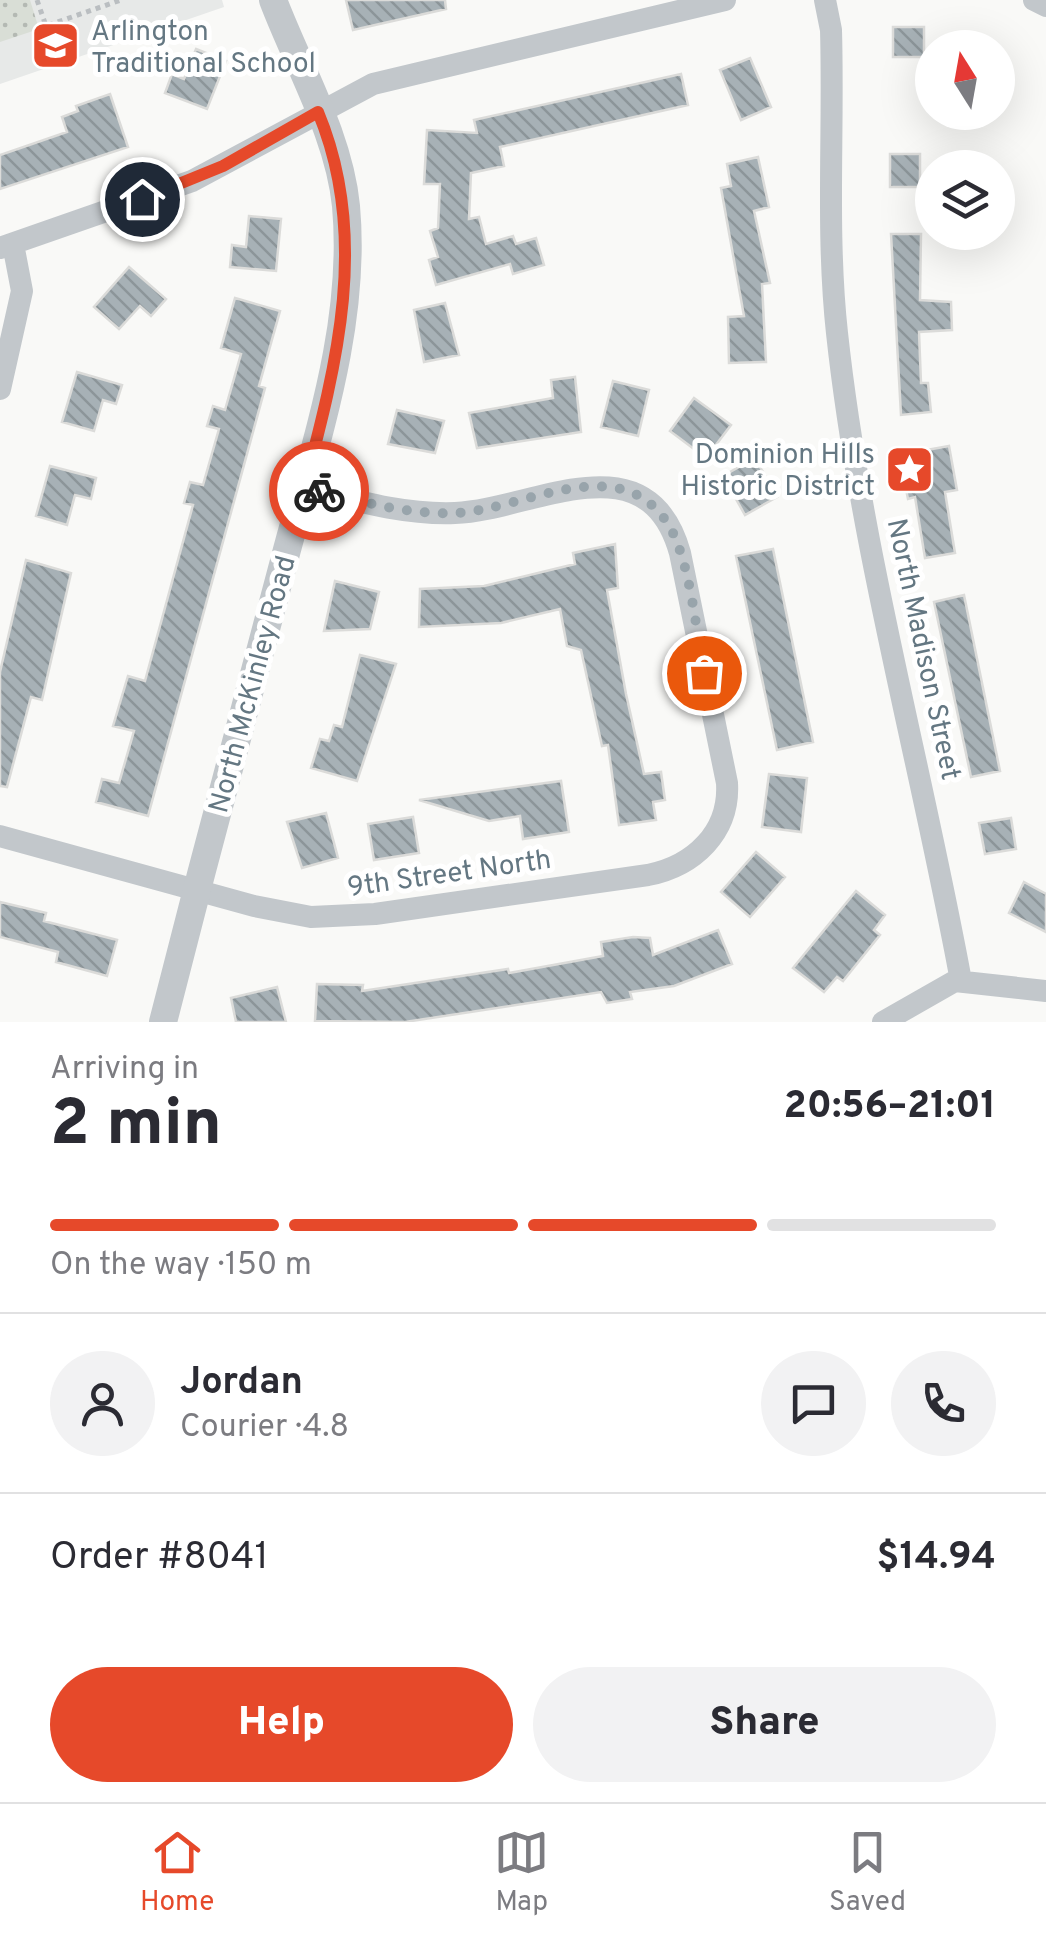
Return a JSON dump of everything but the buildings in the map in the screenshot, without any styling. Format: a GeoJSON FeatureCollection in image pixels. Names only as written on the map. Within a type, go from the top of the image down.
{"type":"FeatureCollection","features":[{"type":"Feature","properties":{"kind":"street","name":"North McKinley Road"},"geometry":{"type":"LineString","coordinates":[[163,1022],[334,370],[346,249],[344,190],[273,0]]}},
{"type":"Feature","properties":{"kind":"street"},"geometry":{"type":"LineString","coordinates":[[0,389],[22,291],[7,246],[192,181],[374,84],[684,4],[725,0]]}},
{"type":"Feature","properties":{"kind":"street","name":"North Madison Street"},"geometry":{"type":"LineString","coordinates":[[826,0],[831,30],[830,248],[838,348],[860,479],[961,980]]}},
{"type":"Feature","properties":{"kind":"street"},"geometry":{"type":"LineString","coordinates":[[1034,0],[1046,6]]}},
{"type":"Feature","properties":{"kind":"street","name":"9th Street North"},"geometry":{"type":"LineString","coordinates":[[0,836],[286,914],[350,917],[664,872],[685,864],[704,846],[724,814],[727,783],[678,548],[656,510],[634,493],[602,485],[448,513],[414,511],[304,488]]}},
{"type":"Feature","properties":{"kind":"street"},"geometry":{"type":"LineString","coordinates":[[883,1022],[942,985],[961,980],[1046,991]]}},
{"type":"Feature","properties":{"kind":"path"},"geometry":{"type":"LineString","coordinates":[[37,0],[46,26],[121,0]]}},
{"type":"Feature","properties":{"kind":"shaded area","name":"Arlington Traditional School"},"geometry":{"type":"Polygon","coordinates":[[[0,0],[222,0],[224,7],[0,84],[0,0]]]}},
{"type":"Feature","properties":{"kind":"shaded area"},"geometry":{"type":"Polygon","coordinates":[[[0,0],[30,0],[39,29],[0,42],[0,0]]]}},
{"type":"Feature","properties":{"kind":"way so far"},"geometry":{"type":"LineString","coordinates":[[319,491],[431,513],[472,511],[588,486],[614,486],[634,493],[661,515],[676,539],[704,673]]}},
{"type":"Feature","properties":{"kind":"place","name":"Arlington Traditional School"},"geometry":{"type":"Point","coordinates":[56,46]}},
{"type":"Feature","properties":{"kind":"place","name":"Dominion Hills Historic District"},"geometry":{"type":"Point","coordinates":[910,469]}},
{"type":"Feature","properties":{"kind":"route"},"geometry":{"type":"LineString","coordinates":[[142,199],[223,166],[318,112],[342,182],[347,241],[334,370],[304,488],[319,491]]}}]}
